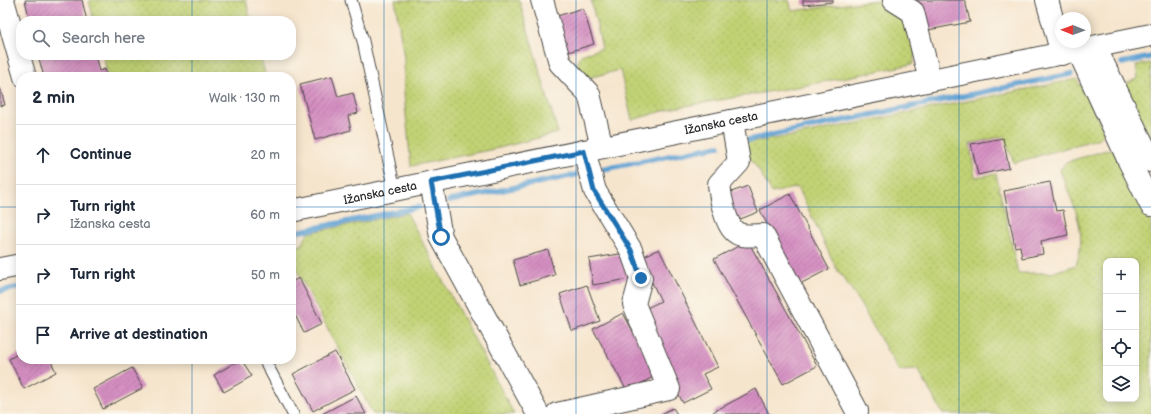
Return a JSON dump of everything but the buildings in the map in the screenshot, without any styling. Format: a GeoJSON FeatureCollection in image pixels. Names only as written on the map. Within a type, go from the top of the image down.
{"type":"FeatureCollection","features":[{"type":"Feature","properties":{"kind":"street"},"geometry":{"type":"LineString","coordinates":[[3,0],[16,46]]}},
{"type":"Feature","properties":{"kind":"street"},"geometry":{"type":"LineString","coordinates":[[542,0],[560,63],[589,94],[594,191],[631,250],[641,278],[634,304],[670,389],[557,414]]}},
{"type":"Feature","properties":{"kind":"street"},"geometry":{"type":"LineString","coordinates":[[894,0],[914,6],[930,80]]}},
{"type":"Feature","properties":{"kind":"street"},"geometry":{"type":"LineString","coordinates":[[1046,0],[1151,161]]}},
{"type":"Feature","properties":{"kind":"street","name":"Ižanska cesta"},"geometry":{"type":"LineString","coordinates":[[296,210],[1151,36]]}},
{"type":"Feature","properties":{"kind":"street"},"geometry":{"type":"LineString","coordinates":[[1078,50],[1151,205]]}},
{"type":"Feature","properties":{"kind":"street"},"geometry":{"type":"LineString","coordinates":[[20,60],[24,72]]}},
{"type":"Feature","properties":{"kind":"street"},"geometry":{"type":"LineString","coordinates":[[732,121],[739,162],[719,184],[720,197],[732,229],[738,234],[762,235],[857,411]]}},
{"type":"Feature","properties":{"kind":"street"},"geometry":{"type":"LineString","coordinates":[[431,182],[441,237],[538,414]]}},
{"type":"Feature","properties":{"kind":"street"},"geometry":{"type":"LineString","coordinates":[[0,270],[16,266]]}},
{"type":"Feature","properties":{"kind":"lane"},"geometry":{"type":"LineString","coordinates":[[351,0],[363,41],[395,190]]}},
{"type":"Feature","properties":{"kind":"lane"},"geometry":{"type":"LineString","coordinates":[[267,364],[293,414]]}},
{"type":"Feature","properties":{"kind":"green space"},"geometry":{"type":"Polygon","coordinates":[[[89,0],[246,0],[250,16],[93,16],[89,0]]]}},
{"type":"Feature","properties":{"kind":"green space"},"geometry":{"type":"Polygon","coordinates":[[[395,0],[519,0],[558,133],[499,148],[411,166],[404,94],[404,58],[395,0]]]}},
{"type":"Feature","properties":{"kind":"green space"},"geometry":{"type":"Polygon","coordinates":[[[591,0],[789,0],[792,11],[877,0],[900,9],[915,50],[913,64],[802,86],[674,108],[632,120],[620,70],[588,78],[577,65],[581,55],[602,48],[591,0]]]}},
{"type":"Feature","properties":{"kind":"green space"},"geometry":{"type":"Polygon","coordinates":[[[104,60],[261,60],[265,72],[107,72],[104,60]]]}},
{"type":"Feature","properties":{"kind":"green space"},"geometry":{"type":"Polygon","coordinates":[[[1151,63],[1151,144],[1122,86],[1138,78],[1136,65],[1151,63]]]}},
{"type":"Feature","properties":{"kind":"green space"},"geometry":{"type":"Polygon","coordinates":[[[1077,79],[1105,132],[1100,138],[1014,163],[1004,136],[970,144],[975,177],[996,174],[1018,273],[1051,273],[1076,265],[1080,252],[1080,228],[1074,206],[1060,170],[1066,162],[1113,148],[1151,222],[1151,414],[943,414],[918,370],[899,371],[852,290],[836,268],[798,187],[772,193],[758,169],[744,151],[745,143],[793,136],[1077,79]]]}},
{"type":"Feature","properties":{"kind":"green space"},"geometry":{"type":"Polygon","coordinates":[[[407,213],[514,414],[373,414],[296,268],[296,247],[302,245],[308,233],[407,213]]]}},
{"type":"Feature","properties":{"kind":"waterway"},"geometry":{"type":"LineString","coordinates":[[1122,63],[1151,57]]}},
{"type":"Feature","properties":{"kind":"waterway"},"geometry":{"type":"LineString","coordinates":[[748,140],[1071,74]]}},
{"type":"Feature","properties":{"kind":"waterway"},"geometry":{"type":"LineString","coordinates":[[604,169],[719,146]]}},
{"type":"Feature","properties":{"kind":"waterway"},"geometry":{"type":"LineString","coordinates":[[449,201],[575,175]]}},
{"type":"Feature","properties":{"kind":"waterway"},"geometry":{"type":"LineString","coordinates":[[296,232],[419,207]]}},
{"type":"Feature","properties":{"kind":"waterway"},"geometry":{"type":"LineString","coordinates":[[0,291],[16,288]]}},
{"type":"Feature","properties":{"kind":"route"},"geometry":{"type":"LineString","coordinates":[[441,237],[431,182],[584,151],[594,191],[631,250],[641,278]]}}]}
